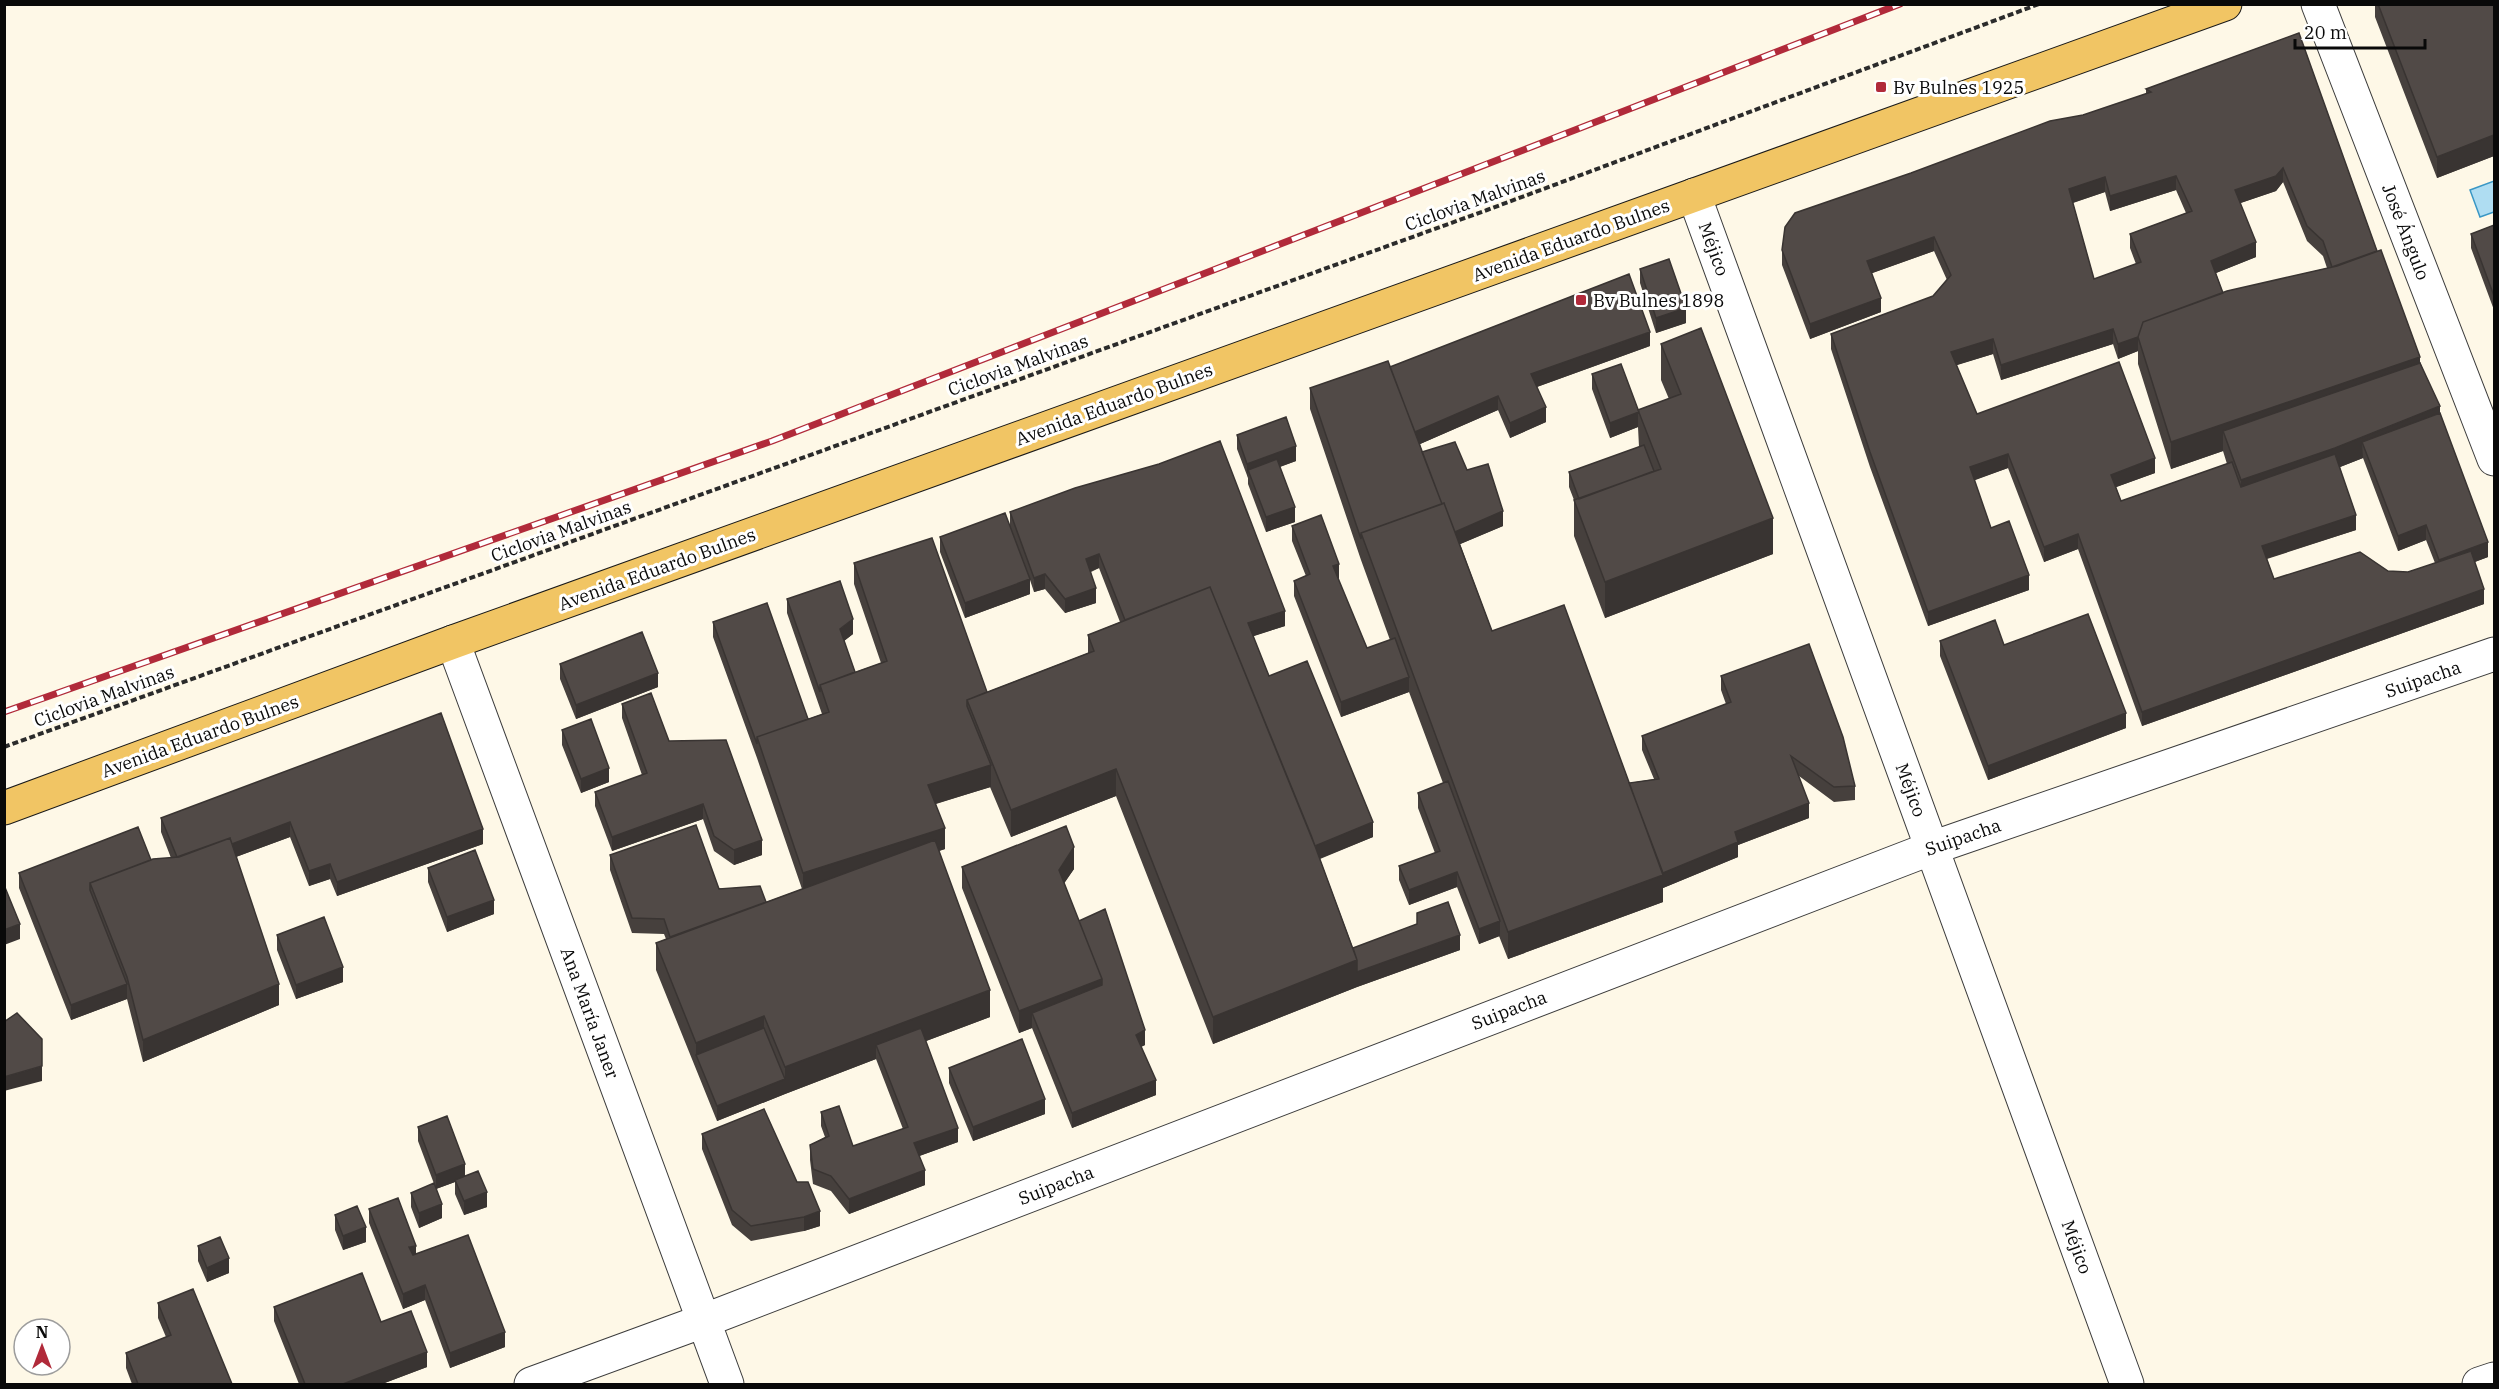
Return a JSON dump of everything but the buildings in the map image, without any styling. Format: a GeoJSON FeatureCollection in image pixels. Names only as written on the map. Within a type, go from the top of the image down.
{"type":"FeatureCollection","features":[{"type":"Feature","properties":{"kind":"main road","name":"Avenida Eduardo Bulnes"},"geometry":{"type":"LineString","coordinates":[[4,808],[453,642],[2224,4]]}},
{"type":"Feature","properties":{"kind":"street","name":"José Ángulo"},"geometry":{"type":"LineString","coordinates":[[2318,4],[2494,459]]}},
{"type":"Feature","properties":{"kind":"street","name":"Méjico"},"geometry":{"type":"LineString","coordinates":[[1694,195],[2127,1384]]}},
{"type":"Feature","properties":{"kind":"street","name":"Ana María Janer"},"geometry":{"type":"LineString","coordinates":[[453,642],[727,1384]]}},
{"type":"Feature","properties":{"kind":"street","name":"Suipacha"},"geometry":{"type":"LineString","coordinates":[[531,1384],[703,1321],[1932,848],[2494,654]]}},
{"type":"Feature","properties":{"kind":"street"},"geometry":{"type":"LineString","coordinates":[[2479,1384],[2494,1379]]}},
{"type":"Feature","properties":{"kind":"path","name":"Ciclovia Malvinas"},"geometry":{"type":"LineString","coordinates":[[4,747],[1487,210],[2038,4]]}},
{"type":"Feature","properties":{"kind":"water"},"geometry":{"type":"Polygon","coordinates":[[[2494,181],[2494,212],[2480,217],[2470,190],[2494,181]]]}},
{"type":"Feature","properties":{"kind":"railway"},"geometry":{"type":"LineString","coordinates":[[4,712],[772,441],[1900,4]]}},
{"type":"Feature","properties":{"kind":"place","name":"Bv Bulnes 1925"},"geometry":{"type":"Point","coordinates":[1881,87]}},
{"type":"Feature","properties":{"kind":"place","name":"Bv Bulnes 1898"},"geometry":{"type":"Point","coordinates":[1581,300]}}]}
